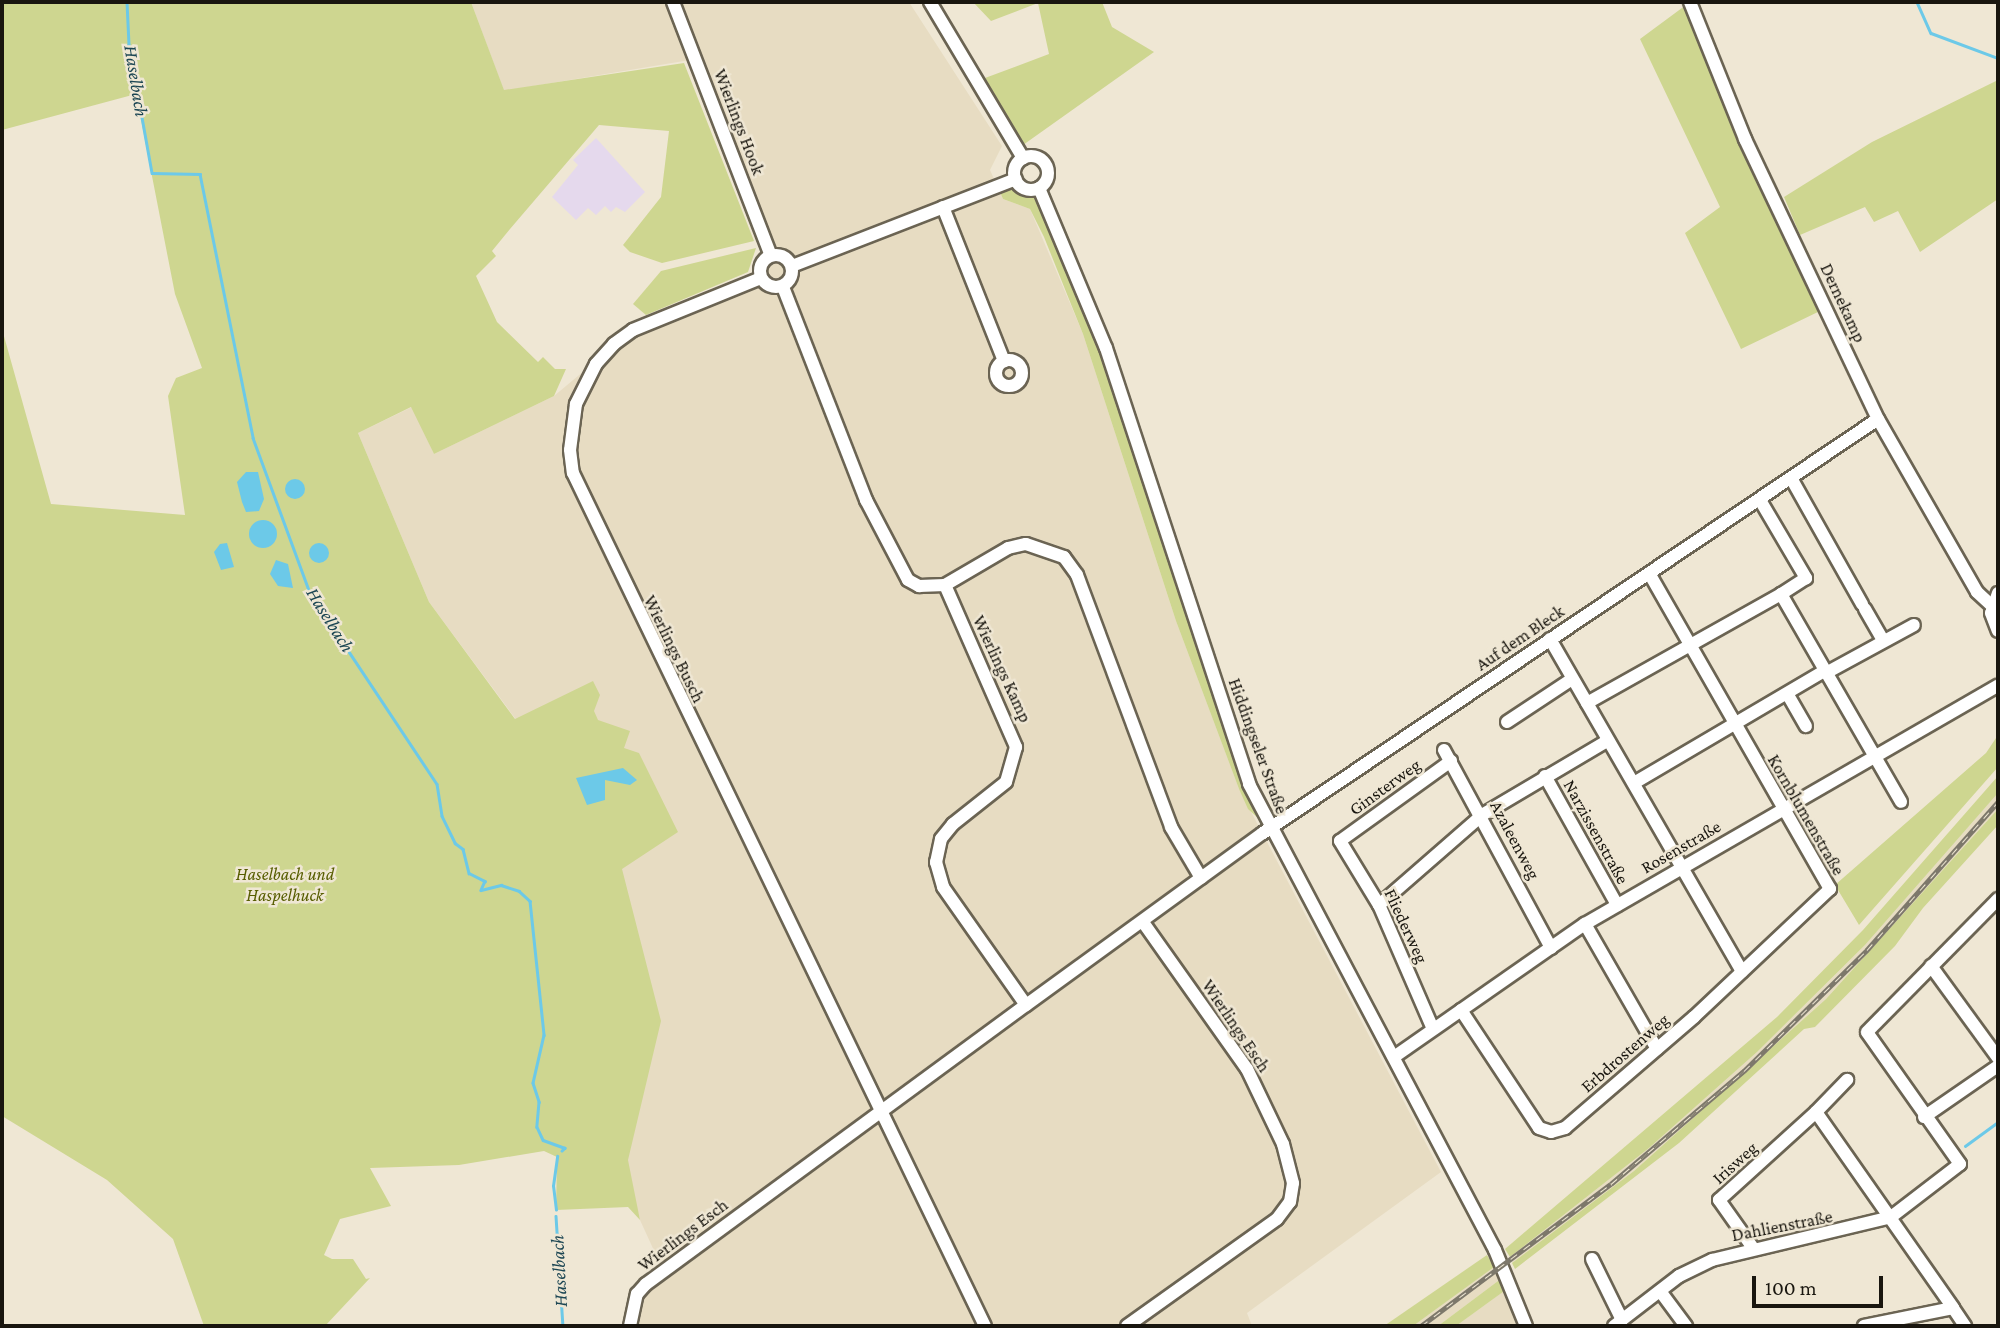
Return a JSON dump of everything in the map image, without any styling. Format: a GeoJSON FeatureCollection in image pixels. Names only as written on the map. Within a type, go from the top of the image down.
{"type":"FeatureCollection","features":[{"type":"Feature","properties":{"kind":"street","name":"Wierlings Hook"},"geometry":{"type":"LineString","coordinates":[[673,2],[771,256]]}},
{"type":"Feature","properties":{"kind":"street"},"geometry":{"type":"LineString","coordinates":[[930,2],[1023,158]]}},
{"type":"Feature","properties":{"kind":"street","name":"Dernekamp"},"geometry":{"type":"LineString","coordinates":[[1690,2],[1745,139],[1878,419],[1977,592],[1995,599],[1998,631]]}},
{"type":"Feature","properties":{"kind":"street"},"geometry":{"type":"LineString","coordinates":[[1035,157],[1044,163],[1048,174],[1039,188],[1025,189],[1016,179],[1015,167],[1023,158],[1035,157]]}},
{"type":"Feature","properties":{"kind":"street"},"geometry":{"type":"LineString","coordinates":[[792,266],[1016,179]]}},
{"type":"Feature","properties":{"kind":"street","name":"Hiddingseler Straße"},"geometry":{"type":"LineString","coordinates":[[1039,188],[1107,348],[1249,784],[1270,829],[1495,1250],[1526,1326]]}},
{"type":"Feature","properties":{"kind":"street"},"geometry":{"type":"LineString","coordinates":[[943,207],[1004,361]]}},
{"type":"Feature","properties":{"kind":"street"},"geometry":{"type":"LineString","coordinates":[[771,256],[784,257],[792,266],[792,278],[783,287],[768,286],[761,278],[762,264],[771,256]]}},
{"type":"Feature","properties":{"kind":"street","name":"Wierlings Busch"},"geometry":{"type":"LineString","coordinates":[[761,278],[633,330],[614,344],[596,364],[576,404],[570,450],[573,473],[879,1112]]}},
{"type":"Feature","properties":{"kind":"street"},"geometry":{"type":"LineString","coordinates":[[783,287],[866,500],[908,580],[919,586],[945,585],[1008,548],[1026,544],[1064,557],[1077,575],[1171,827],[1201,878]]}},
{"type":"Feature","properties":{"kind":"street","name":"Auf dem Bleck"},"geometry":{"type":"LineString","coordinates":[[1270,829],[1878,419]]}},
{"type":"Feature","properties":{"kind":"street"},"geometry":{"type":"LineString","coordinates":[[1791,478],[1883,640]]}},
{"type":"Feature","properties":{"kind":"street"},"geometry":{"type":"LineString","coordinates":[[1587,703],[1806,578],[1760,500]]}},
{"type":"Feature","properties":{"kind":"street","name":"Kornblumenstraße"},"geometry":{"type":"LineString","coordinates":[[1649,573],[1781,808],[1830,889],[1742,972]]}},
{"type":"Feature","properties":{"kind":"street","name":"Wierlings Kamp"},"geometry":{"type":"LineString","coordinates":[[945,585],[1016,747],[1006,782],[953,824],[941,839],[936,862],[943,887],[1026,1005]]}},
{"type":"Feature","properties":{"kind":"street"},"geometry":{"type":"LineString","coordinates":[[1781,594],[1901,802]]}},
{"type":"Feature","properties":{"kind":"street"},"geometry":{"type":"LineString","coordinates":[[1634,783],[1735,727],[1825,672],[1914,625]]}},
{"type":"Feature","properties":{"kind":"street"},"geometry":{"type":"LineString","coordinates":[[1550,639],[1742,972]]}},
{"type":"Feature","properties":{"kind":"street"},"geometry":{"type":"LineString","coordinates":[[1507,722],[1572,679]]}},
{"type":"Feature","properties":{"kind":"street","name":"Rosenstraße"},"geometry":{"type":"LineString","coordinates":[[1394,1057],[1585,924],[1781,808],[1998,686]]}},
{"type":"Feature","properties":{"kind":"street"},"geometry":{"type":"LineString","coordinates":[[1788,695],[1806,726]]}},
{"type":"Feature","properties":{"kind":"street","name":"Narzissenstraße"},"geometry":{"type":"LineString","coordinates":[[1379,905],[1482,815],[1607,741]]}},
{"type":"Feature","properties":{"kind":"street","name":"Azaleenweg"},"geometry":{"type":"LineString","coordinates":[[1448,756],[1551,948]]}},
{"type":"Feature","properties":{"kind":"street","name":"Ginsterweg"},"geometry":{"type":"LineString","coordinates":[[1340,841],[1448,756]]}},
{"type":"Feature","properties":{"kind":"street","name":"Narzissenstraße"},"geometry":{"type":"LineString","coordinates":[[1545,776],[1617,905]]}},
{"type":"Feature","properties":{"kind":"street","name":"Wierlings Esch"},"geometry":{"type":"LineString","coordinates":[[630,1326],[637,1294],[646,1284],[1270,829]]}},
{"type":"Feature","properties":{"kind":"street","name":"Fliederweg"},"geometry":{"type":"LineString","coordinates":[[1340,841],[1379,905],[1433,1029]]}},
{"type":"Feature","properties":{"kind":"street"},"geometry":{"type":"LineString","coordinates":[[1891,1217],[1960,1164],[1924,1117],[1867,1032],[1997,903]]}},
{"type":"Feature","properties":{"kind":"street","name":"Wierlings Esch"},"geometry":{"type":"LineString","coordinates":[[1127,1326],[1277,1219],[1290,1202],[1293,1183],[1283,1144],[1247,1069],[1143,922]]}},
{"type":"Feature","properties":{"kind":"street"},"geometry":{"type":"LineString","coordinates":[[1585,924],[1657,1049]]}},
{"type":"Feature","properties":{"kind":"street"},"geometry":{"type":"LineString","coordinates":[[1931,966],[1998,1058]]}},
{"type":"Feature","properties":{"kind":"street","name":"Erbdrostenweg"},"geometry":{"type":"LineString","coordinates":[[1461,1010],[1539,1128],[1551,1132],[1565,1128],[1742,972]]}},
{"type":"Feature","properties":{"kind":"street"},"geometry":{"type":"LineString","coordinates":[[1924,1117],[1998,1066]]}},
{"type":"Feature","properties":{"kind":"street","name":"Irisweg"},"geometry":{"type":"LineString","coordinates":[[1753,1248],[1719,1200],[1816,1112],[1847,1080]]}},
{"type":"Feature","properties":{"kind":"street"},"geometry":{"type":"LineString","coordinates":[[879,1112],[985,1326]]}},
{"type":"Feature","properties":{"kind":"street"},"geometry":{"type":"LineString","coordinates":[[1816,1112],[1965,1326]]}},
{"type":"Feature","properties":{"kind":"street","name":"Dahlienstraße"},"geometry":{"type":"LineString","coordinates":[[1618,1323],[1660,1291],[1712,1260],[1753,1248],[1822,1237],[1891,1217]]}},
{"type":"Feature","properties":{"kind":"street"},"geometry":{"type":"LineString","coordinates":[[1592,1259],[1618,1323]]}},
{"type":"Feature","properties":{"kind":"street"},"geometry":{"type":"LineString","coordinates":[[1660,1291],[1686,1326]]}},
{"type":"Feature","properties":{"kind":"street"},"geometry":{"type":"LineString","coordinates":[[1864,1326],[1953,1308]]}},
{"type":"Feature","properties":{"kind":"shaded area"},"geometry":{"type":"Polygon","coordinates":[[[471,2],[909,2],[1002,146],[990,170],[1003,199],[1030,209],[1083,334],[1176,621],[1239,789],[1441,1172],[1247,1313],[1252,1326],[626,1326],[632,1294],[662,1268],[640,1220],[625,1160],[592,822],[429,602],[358,433],[412,407],[434,454],[554,396],[633,330],[760,273],[771,256],[696,59],[504,91],[471,2]]]}},
{"type":"Feature","properties":{"kind":"shaded area"},"geometry":{"type":"Polygon","coordinates":[[[596,138],[645,192],[625,212],[616,207],[611,212],[605,206],[596,215],[588,208],[576,220],[552,197],[578,165],[573,160],[596,138]]]}},
{"type":"Feature","properties":{"kind":"shaded area"},"geometry":{"type":"Polygon","coordinates":[[[1998,793],[1998,809],[1826,999],[1634,1171],[1512,1263],[1510,1257],[1649,1148],[1757,1052],[1865,945],[1998,793]]]}},
{"type":"Feature","properties":{"kind":"shaded area"},"geometry":{"type":"Polygon","coordinates":[[[1496,1265],[1502,1278],[1438,1326],[1413,1326],[1496,1265]]]}},
{"type":"Feature","properties":{"kind":"shaded area"},"geometry":{"type":"Polygon","coordinates":[[[1504,1291],[1518,1326],[1456,1326],[1504,1291]]]}},
{"type":"Feature","properties":{"kind":"green space","name":"Haselbach und Haspelhuck"},"geometry":{"type":"Polygon","coordinates":[[[2,2],[471,2],[504,90],[684,63],[754,241],[662,263],[630,252],[623,245],[661,197],[669,131],[599,125],[492,251],[496,256],[476,276],[497,322],[538,362],[543,357],[555,369],[566,369],[554,396],[434,454],[411,407],[358,433],[429,602],[515,719],[593,681],[600,695],[594,711],[598,720],[630,731],[624,748],[639,753],[678,832],[622,869],[661,1021],[628,1160],[640,1220],[628,1207],[556,1210],[557,1157],[544,1151],[459,1165],[370,1168],[391,1206],[340,1219],[324,1255],[332,1259],[353,1259],[366,1279],[370,1278],[325,1326],[204,1326],[173,1239],[107,1180],[2,1116],[2,329],[51,504],[185,515],[168,396],[176,378],[202,368],[175,294],[136,94],[2,130],[2,2]]]}},
{"type":"Feature","properties":{"kind":"green space"},"geometry":{"type":"Polygon","coordinates":[[[973,2],[1102,2],[1112,27],[1154,52],[1023,145],[985,78],[1049,54],[1038,3],[991,21],[973,2]]]}},
{"type":"Feature","properties":{"kind":"green space"},"geometry":{"type":"Polygon","coordinates":[[[1686,5],[1754,170],[1820,311],[1741,349],[1685,233],[1720,207],[1640,39],[1686,5]]]}},
{"type":"Feature","properties":{"kind":"green space"},"geometry":{"type":"Polygon","coordinates":[[[1998,80],[1998,199],[1920,252],[1898,211],[1874,222],[1865,207],[1800,235],[1784,197],[1872,142],[1998,80]]]}},
{"type":"Feature","properties":{"kind":"green space"},"geometry":{"type":"Polygon","coordinates":[[[1016,179],[1025,189],[1039,188],[1106,348],[1270,829],[1248,809],[1239,789],[1176,621],[1083,334],[1044,237],[1030,209],[1003,199],[997,185],[1016,179]]]}},
{"type":"Feature","properties":{"kind":"green space"},"geometry":{"type":"Polygon","coordinates":[[[756,248],[748,272],[646,315],[633,304],[661,271],[756,248]]]}},
{"type":"Feature","properties":{"kind":"green space"},"geometry":{"type":"Polygon","coordinates":[[[1998,735],[1998,767],[1859,925],[1835,885],[1986,753],[1998,735]]]}},
{"type":"Feature","properties":{"kind":"green space"},"geometry":{"type":"Polygon","coordinates":[[[1998,776],[1998,793],[1865,945],[1757,1052],[1649,1148],[1510,1257],[1505,1249],[1777,1017],[1863,930],[1998,776]]]}},
{"type":"Feature","properties":{"kind":"green space"},"geometry":{"type":"Polygon","coordinates":[[[1998,809],[1998,825],[1923,908],[1895,946],[1815,1027],[1804,1029],[1679,1143],[1515,1269],[1512,1263],[1634,1171],[1826,999],[1998,809]]]}},
{"type":"Feature","properties":{"kind":"green space"},"geometry":{"type":"Polygon","coordinates":[[[1487,1255],[1494,1267],[1413,1326],[1384,1326],[1487,1255]]]}},
{"type":"Feature","properties":{"kind":"green space"},"geometry":{"type":"Polygon","coordinates":[[[1502,1278],[1507,1289],[1456,1326],[1438,1326],[1502,1278]]]}},
{"type":"Feature","properties":{"kind":"water"},"geometry":{"type":"Polygon","coordinates":[[[246,472],[258,472],[264,499],[259,511],[246,512],[242,502],[237,482],[246,472]]]}},
{"type":"Feature","properties":{"kind":"water"},"geometry":{"type":"Polygon","coordinates":[[[295,479],[302,482],[305,489],[302,496],[295,499],[288,496],[285,489],[288,482],[295,479]]]}},
{"type":"Feature","properties":{"kind":"water"},"geometry":{"type":"Polygon","coordinates":[[[263,520],[273,524],[277,534],[273,544],[263,548],[253,544],[249,534],[253,524],[263,520]]]}},
{"type":"Feature","properties":{"kind":"water"},"geometry":{"type":"Polygon","coordinates":[[[227,543],[234,567],[221,570],[214,552],[220,544],[227,543]]]}},
{"type":"Feature","properties":{"kind":"water"},"geometry":{"type":"Polygon","coordinates":[[[319,543],[326,546],[329,553],[326,560],[319,563],[312,560],[309,553],[312,546],[319,543]]]}},
{"type":"Feature","properties":{"kind":"water"},"geometry":{"type":"Polygon","coordinates":[[[276,560],[288,564],[293,588],[278,586],[270,574],[276,560]]]}},
{"type":"Feature","properties":{"kind":"water"},"geometry":{"type":"Polygon","coordinates":[[[623,768],[637,780],[630,785],[605,780],[605,800],[587,805],[576,778],[623,768]]]}},
{"type":"Feature","properties":{"kind":"waterway","name":"Haselbach"},"geometry":{"type":"LineString","coordinates":[[127,2],[129,45],[152,173],[200,174],[253,438],[310,593],[437,784],[442,816],[455,843],[463,849],[469,873],[485,881],[481,890],[501,885],[519,891],[530,901],[544,1035],[533,1083],[539,1102],[537,1127],[543,1140],[565,1148],[562,1151]]}},
{"type":"Feature","properties":{"kind":"waterway"},"geometry":{"type":"LineString","coordinates":[[1917,2],[1931,33],[1998,58]]}},
{"type":"Feature","properties":{"kind":"waterway"},"geometry":{"type":"LineString","coordinates":[[1965,1146],[1998,1122]]}},
{"type":"Feature","properties":{"kind":"waterway","name":"Haselbach"},"geometry":{"type":"LineString","coordinates":[[556,1210],[553,1186],[557,1156]]}},
{"type":"Feature","properties":{"kind":"waterway","name":"Haselbach"},"geometry":{"type":"LineString","coordinates":[[556,1216],[563,1326]]}},
{"type":"Feature","properties":{"kind":"railway"},"geometry":{"type":"LineString","coordinates":[[1421,1326],[1611,1184],[1744,1071],[1867,950],[1998,802]]}}]}
